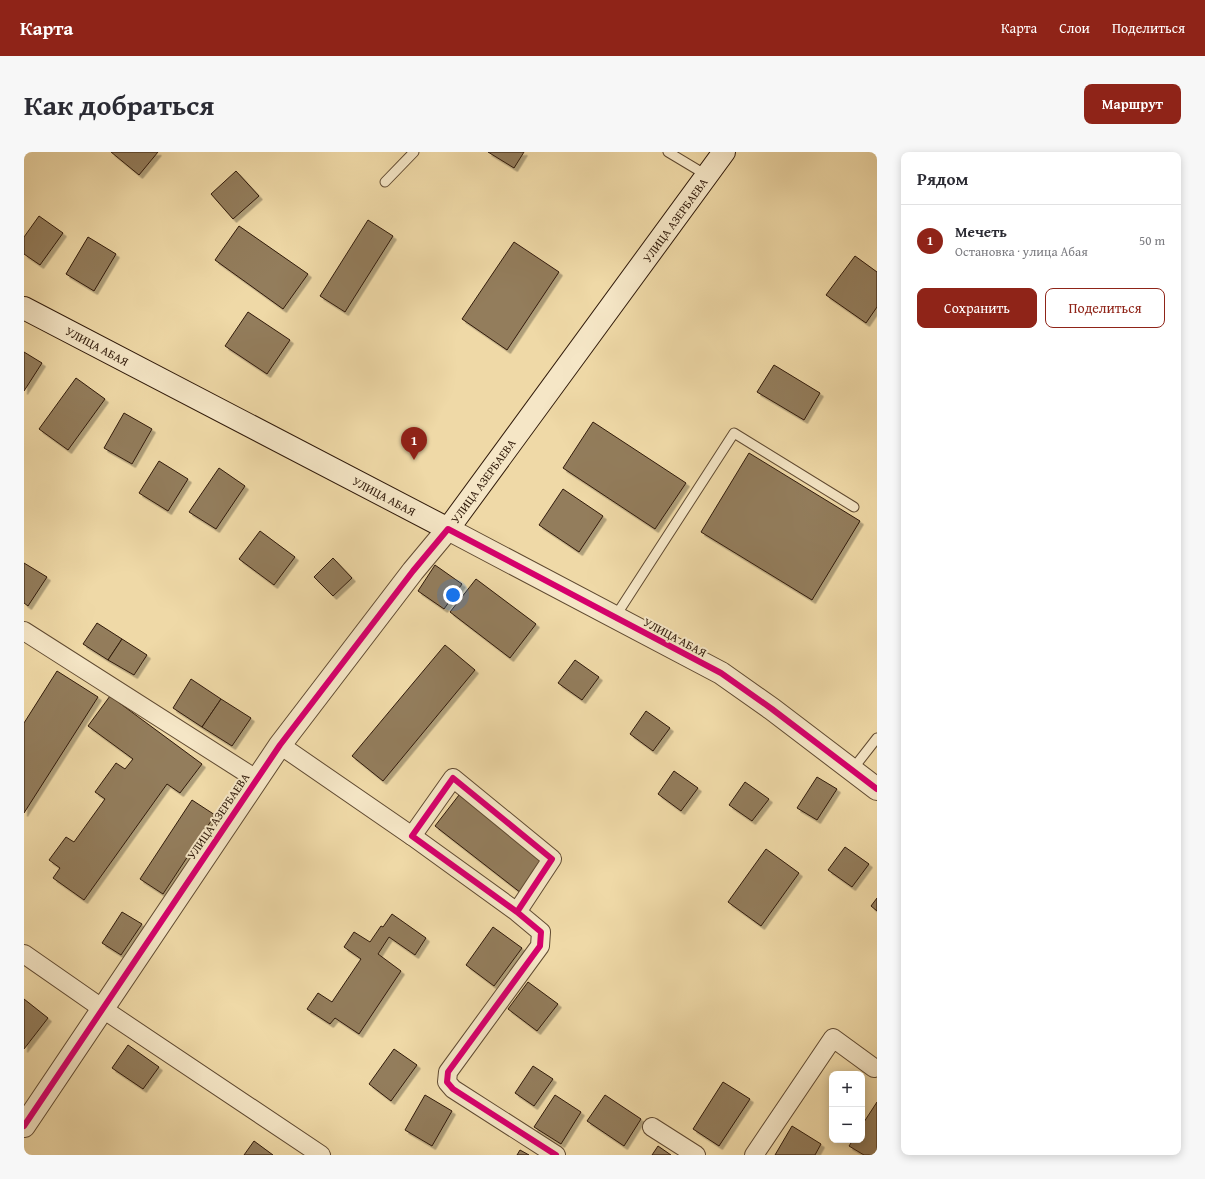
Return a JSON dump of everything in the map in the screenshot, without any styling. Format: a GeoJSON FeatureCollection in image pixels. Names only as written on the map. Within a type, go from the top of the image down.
{"type":"FeatureCollection","features":[{"type":"Feature","properties":{"kind":"street","name":"УЛИЦА АЗЕРБАЕВА"},"geometry":{"type":"LineString","coordinates":[[24,1126],[280,745],[413,571],[448,529],[708,176],[724,152]]}},
{"type":"Feature","properties":{"kind":"street","name":"УЛИЦА АБАЯ"},"geometry":{"type":"LineString","coordinates":[[24,308],[721,673],[772,709],[877,789]]}},
{"type":"Feature","properties":{"kind":"street"},"geometry":{"type":"LineString","coordinates":[[24,630],[256,779]]}},
{"type":"Feature","properties":{"kind":"street"},"geometry":{"type":"LineString","coordinates":[[280,745],[412,836],[517,912],[541,932],[540,946],[448,1072],[447,1082],[453,1089],[556,1155]]}},
{"type":"Feature","properties":{"kind":"street"},"geometry":{"type":"LineString","coordinates":[[412,836],[454,778],[552,860],[517,912]]}},
{"type":"Feature","properties":{"kind":"street"},"geometry":{"type":"LineString","coordinates":[[24,954],[103,1009],[321,1155]]}},
{"type":"Feature","properties":{"kind":"street"},"geometry":{"type":"LineString","coordinates":[[754,1155],[833,1038],[874,1068]]}},
{"type":"Feature","properties":{"kind":"street"},"geometry":{"type":"LineString","coordinates":[[652,1127],[696,1155]]}},
{"type":"Feature","properties":{"kind":"lane"},"geometry":{"type":"LineString","coordinates":[[385,182],[414,152]]}},
{"type":"Feature","properties":{"kind":"lane"},"geometry":{"type":"LineString","coordinates":[[668,152],[708,176]]}},
{"type":"Feature","properties":{"kind":"lane"},"geometry":{"type":"LineString","coordinates":[[615,617],[734,434],[854,507]]}},
{"type":"Feature","properties":{"kind":"lane"},"geometry":{"type":"LineString","coordinates":[[852,770],[877,738]]}},
{"type":"Feature","properties":{"kind":"building"},"geometry":{"type":"Polygon","coordinates":[[[111,152],[158,152],[139,175],[111,152]]]}},
{"type":"Feature","properties":{"kind":"building"},"geometry":{"type":"Polygon","coordinates":[[[488,152],[524,152],[514,168],[488,152]]]}},
{"type":"Feature","properties":{"kind":"building"},"geometry":{"type":"Polygon","coordinates":[[[236,171],[259,196],[233,219],[211,194],[236,171]]]}},
{"type":"Feature","properties":{"kind":"building"},"geometry":{"type":"Polygon","coordinates":[[[39,216],[63,233],[40,265],[24,254],[24,237],[39,216]]]}},
{"type":"Feature","properties":{"kind":"building"},"geometry":{"type":"Polygon","coordinates":[[[368,220],[393,236],[345,312],[320,296],[368,220]]]}},
{"type":"Feature","properties":{"kind":"building"},"geometry":{"type":"Polygon","coordinates":[[[239,226],[308,274],[283,309],[215,260],[239,226]]]}},
{"type":"Feature","properties":{"kind":"building"},"geometry":{"type":"Polygon","coordinates":[[[88,237],[116,254],[94,291],[66,274],[88,237]]]}},
{"type":"Feature","properties":{"kind":"building"},"geometry":{"type":"Polygon","coordinates":[[[514,242],[559,272],[507,350],[462,319],[514,242]]]}},
{"type":"Feature","properties":{"kind":"building"},"geometry":{"type":"Polygon","coordinates":[[[855,256],[877,272],[877,307],[866,323],[826,295],[855,256]]]}},
{"type":"Feature","properties":{"kind":"building"},"geometry":{"type":"Polygon","coordinates":[[[248,312],[290,340],[267,374],[225,346],[248,312]]]}},
{"type":"Feature","properties":{"kind":"building"},"geometry":{"type":"Polygon","coordinates":[[[24,352],[42,363],[24,391],[24,352]]]}},
{"type":"Feature","properties":{"kind":"building"},"geometry":{"type":"Polygon","coordinates":[[[774,365],[820,393],[804,420],[757,392],[774,365]]]}},
{"type":"Feature","properties":{"kind":"building"},"geometry":{"type":"Polygon","coordinates":[[[76,378],[105,399],[68,450],[39,429],[76,378]]]}},
{"type":"Feature","properties":{"kind":"building"},"geometry":{"type":"Polygon","coordinates":[[[124,413],[152,429],[132,464],[104,448],[124,413]]]}},
{"type":"Feature","properties":{"kind":"building"},"geometry":{"type":"Polygon","coordinates":[[[593,422],[686,483],[655,529],[563,468],[593,422]]]}},
{"type":"Feature","properties":{"kind":"building"},"geometry":{"type":"Polygon","coordinates":[[[749,453],[860,521],[812,600],[701,532],[749,453]]]}},
{"type":"Feature","properties":{"kind":"building"},"geometry":{"type":"Polygon","coordinates":[[[159,461],[188,479],[168,511],[139,493],[159,461]]]}},
{"type":"Feature","properties":{"kind":"building"},"geometry":{"type":"Polygon","coordinates":[[[219,468],[245,486],[216,529],[189,512],[219,468]]]}},
{"type":"Feature","properties":{"kind":"building"},"geometry":{"type":"Polygon","coordinates":[[[563,489],[603,516],[579,552],[539,525],[563,489]]]}},
{"type":"Feature","properties":{"kind":"building"},"geometry":{"type":"Polygon","coordinates":[[[260,531],[295,557],[274,585],[239,559],[260,531]]]}},
{"type":"Feature","properties":{"kind":"building"},"geometry":{"type":"Polygon","coordinates":[[[333,558],[352,578],[333,596],[314,577],[333,558]]]}},
{"type":"Feature","properties":{"kind":"building"},"geometry":{"type":"Polygon","coordinates":[[[24,563],[47,577],[28,606],[24,603],[24,563]]]}},
{"type":"Feature","properties":{"kind":"building"},"geometry":{"type":"Polygon","coordinates":[[[435,565],[462,584],[444,609],[418,591],[435,565]]]}},
{"type":"Feature","properties":{"kind":"building"},"geometry":{"type":"Polygon","coordinates":[[[476,579],[536,624],[510,658],[450,612],[476,579]]]}},
{"type":"Feature","properties":{"kind":"building"},"geometry":{"type":"Polygon","coordinates":[[[97,623],[122,639],[108,660],[83,644],[97,623]]]}},
{"type":"Feature","properties":{"kind":"building"},"geometry":{"type":"Polygon","coordinates":[[[122,639],[147,655],[134,675],[108,660],[122,639]]]}},
{"type":"Feature","properties":{"kind":"building"},"geometry":{"type":"Polygon","coordinates":[[[445,645],[475,670],[383,781],[352,756],[445,645]]]}},
{"type":"Feature","properties":{"kind":"building"},"geometry":{"type":"Polygon","coordinates":[[[575,660],[599,677],[582,700],[558,683],[575,660]]]}},
{"type":"Feature","properties":{"kind":"building"},"geometry":{"type":"Polygon","coordinates":[[[57,671],[98,697],[24,813],[24,723],[57,671]]]}},
{"type":"Feature","properties":{"kind":"building"},"geometry":{"type":"Polygon","coordinates":[[[191,679],[221,699],[202,727],[173,708],[191,679]]]}},
{"type":"Feature","properties":{"kind":"building"},"geometry":{"type":"Polygon","coordinates":[[[110,696],[202,764],[180,793],[167,784],[84,900],[53,878],[60,868],[49,860],[66,837],[74,842],[105,799],[95,792],[116,763],[125,769],[133,759],[88,726],[110,696]]]}},
{"type":"Feature","properties":{"kind":"building"},"geometry":{"type":"Polygon","coordinates":[[[221,699],[251,718],[232,746],[202,727],[221,699]]]}},
{"type":"Feature","properties":{"kind":"building"},"geometry":{"type":"Polygon","coordinates":[[[646,711],[670,728],[653,751],[630,734],[646,711]]]}},
{"type":"Feature","properties":{"kind":"building"},"geometry":{"type":"Polygon","coordinates":[[[674,771],[698,788],[681,811],[658,794],[674,771]]]}},
{"type":"Feature","properties":{"kind":"building"},"geometry":{"type":"Polygon","coordinates":[[[817,777],[837,789],[817,820],[797,808],[817,777]]]}},
{"type":"Feature","properties":{"kind":"building"},"geometry":{"type":"Polygon","coordinates":[[[745,782],[769,799],[752,821],[729,805],[745,782]]]}},
{"type":"Feature","properties":{"kind":"building"},"geometry":{"type":"Polygon","coordinates":[[[459,795],[546,862],[521,893],[435,826],[459,795]]]}},
{"type":"Feature","properties":{"kind":"building"},"geometry":{"type":"Polygon","coordinates":[[[192,800],[215,815],[163,894],[140,879],[192,800]]]}},
{"type":"Feature","properties":{"kind":"building"},"geometry":{"type":"Polygon","coordinates":[[[845,847],[869,864],[852,887],[828,870],[845,847]]]}},
{"type":"Feature","properties":{"kind":"building"},"geometry":{"type":"Polygon","coordinates":[[[766,849],[799,873],[761,926],[728,902],[766,849]]]}},
{"type":"Feature","properties":{"kind":"building"},"geometry":{"type":"Polygon","coordinates":[[[877,898],[877,911],[871,906],[877,898]]]}},
{"type":"Feature","properties":{"kind":"building"},"geometry":{"type":"Polygon","coordinates":[[[122,912],[142,924],[121,955],[102,943],[122,912]]]}},
{"type":"Feature","properties":{"kind":"building"},"geometry":{"type":"Polygon","coordinates":[[[392,914],[426,938],[415,955],[389,937],[378,954],[401,971],[359,1034],[335,1018],[330,1024],[307,1009],[318,993],[332,1002],[361,959],[344,947],[354,932],[370,942],[381,926],[383,927],[392,914]]]}},
{"type":"Feature","properties":{"kind":"building"},"geometry":{"type":"Polygon","coordinates":[[[493,927],[522,948],[494,986],[466,965],[493,927]]]}},
{"type":"Feature","properties":{"kind":"building"},"geometry":{"type":"Polygon","coordinates":[[[528,982],[558,1004],[537,1031],[508,1009],[528,982]]]}},
{"type":"Feature","properties":{"kind":"building"},"geometry":{"type":"Polygon","coordinates":[[[24,999],[48,1018],[24,1049],[24,999]]]}},
{"type":"Feature","properties":{"kind":"building"},"geometry":{"type":"Polygon","coordinates":[[[128,1045],[159,1067],[143,1089],[112,1068],[128,1045]]]}},
{"type":"Feature","properties":{"kind":"building"},"geometry":{"type":"Polygon","coordinates":[[[394,1049],[417,1065],[391,1101],[369,1084],[394,1049]]]}},
{"type":"Feature","properties":{"kind":"building"},"geometry":{"type":"Polygon","coordinates":[[[533,1066],[553,1079],[534,1106],[515,1093],[533,1066]]]}},
{"type":"Feature","properties":{"kind":"building"},"geometry":{"type":"Polygon","coordinates":[[[723,1082],[750,1099],[719,1146],[693,1129],[723,1082]]]}},
{"type":"Feature","properties":{"kind":"building"},"geometry":{"type":"Polygon","coordinates":[[[425,1095],[452,1111],[432,1146],[405,1130],[425,1095]]]}},
{"type":"Feature","properties":{"kind":"building"},"geometry":{"type":"Polygon","coordinates":[[[555,1095],[581,1112],[561,1144],[534,1127],[555,1095]]]}},
{"type":"Feature","properties":{"kind":"building"},"geometry":{"type":"Polygon","coordinates":[[[605,1095],[641,1119],[624,1146],[587,1121],[605,1095]]]}},
{"type":"Feature","properties":{"kind":"building"},"geometry":{"type":"Polygon","coordinates":[[[877,1102],[877,1155],[864,1155],[849,1146],[851,1143],[865,1143],[865,1120],[877,1102]]]}},
{"type":"Feature","properties":{"kind":"building"},"geometry":{"type":"Polygon","coordinates":[[[792,1126],[821,1144],[815,1155],[775,1155],[792,1126]]]}},
{"type":"Feature","properties":{"kind":"building"},"geometry":{"type":"Polygon","coordinates":[[[254,1141],[273,1155],[244,1155],[254,1141]]]}},
{"type":"Feature","properties":{"kind":"building"},"geometry":{"type":"Polygon","coordinates":[[[658,1146],[671,1155],[652,1155],[658,1146]]]}},
{"type":"Feature","properties":{"kind":"building"},"geometry":{"type":"Polygon","coordinates":[[[520,1150],[529,1155],[517,1155],[520,1150]]]}},
{"type":"Feature","properties":{"kind":"cycle path"},"geometry":{"type":"LineString","coordinates":[[24,1126],[280,745],[413,571],[448,529],[721,673],[772,709],[877,789]]}},
{"type":"Feature","properties":{"kind":"cycle path"},"geometry":{"type":"LineString","coordinates":[[517,912],[552,859],[453,778],[412,836],[517,912],[541,932],[540,946],[448,1072],[447,1082],[453,1089],[556,1155]]}},
{"type":"Feature","properties":{"kind":"place","name":"Мечеть"},"geometry":{"type":"Point","coordinates":[414,460]}}]}
